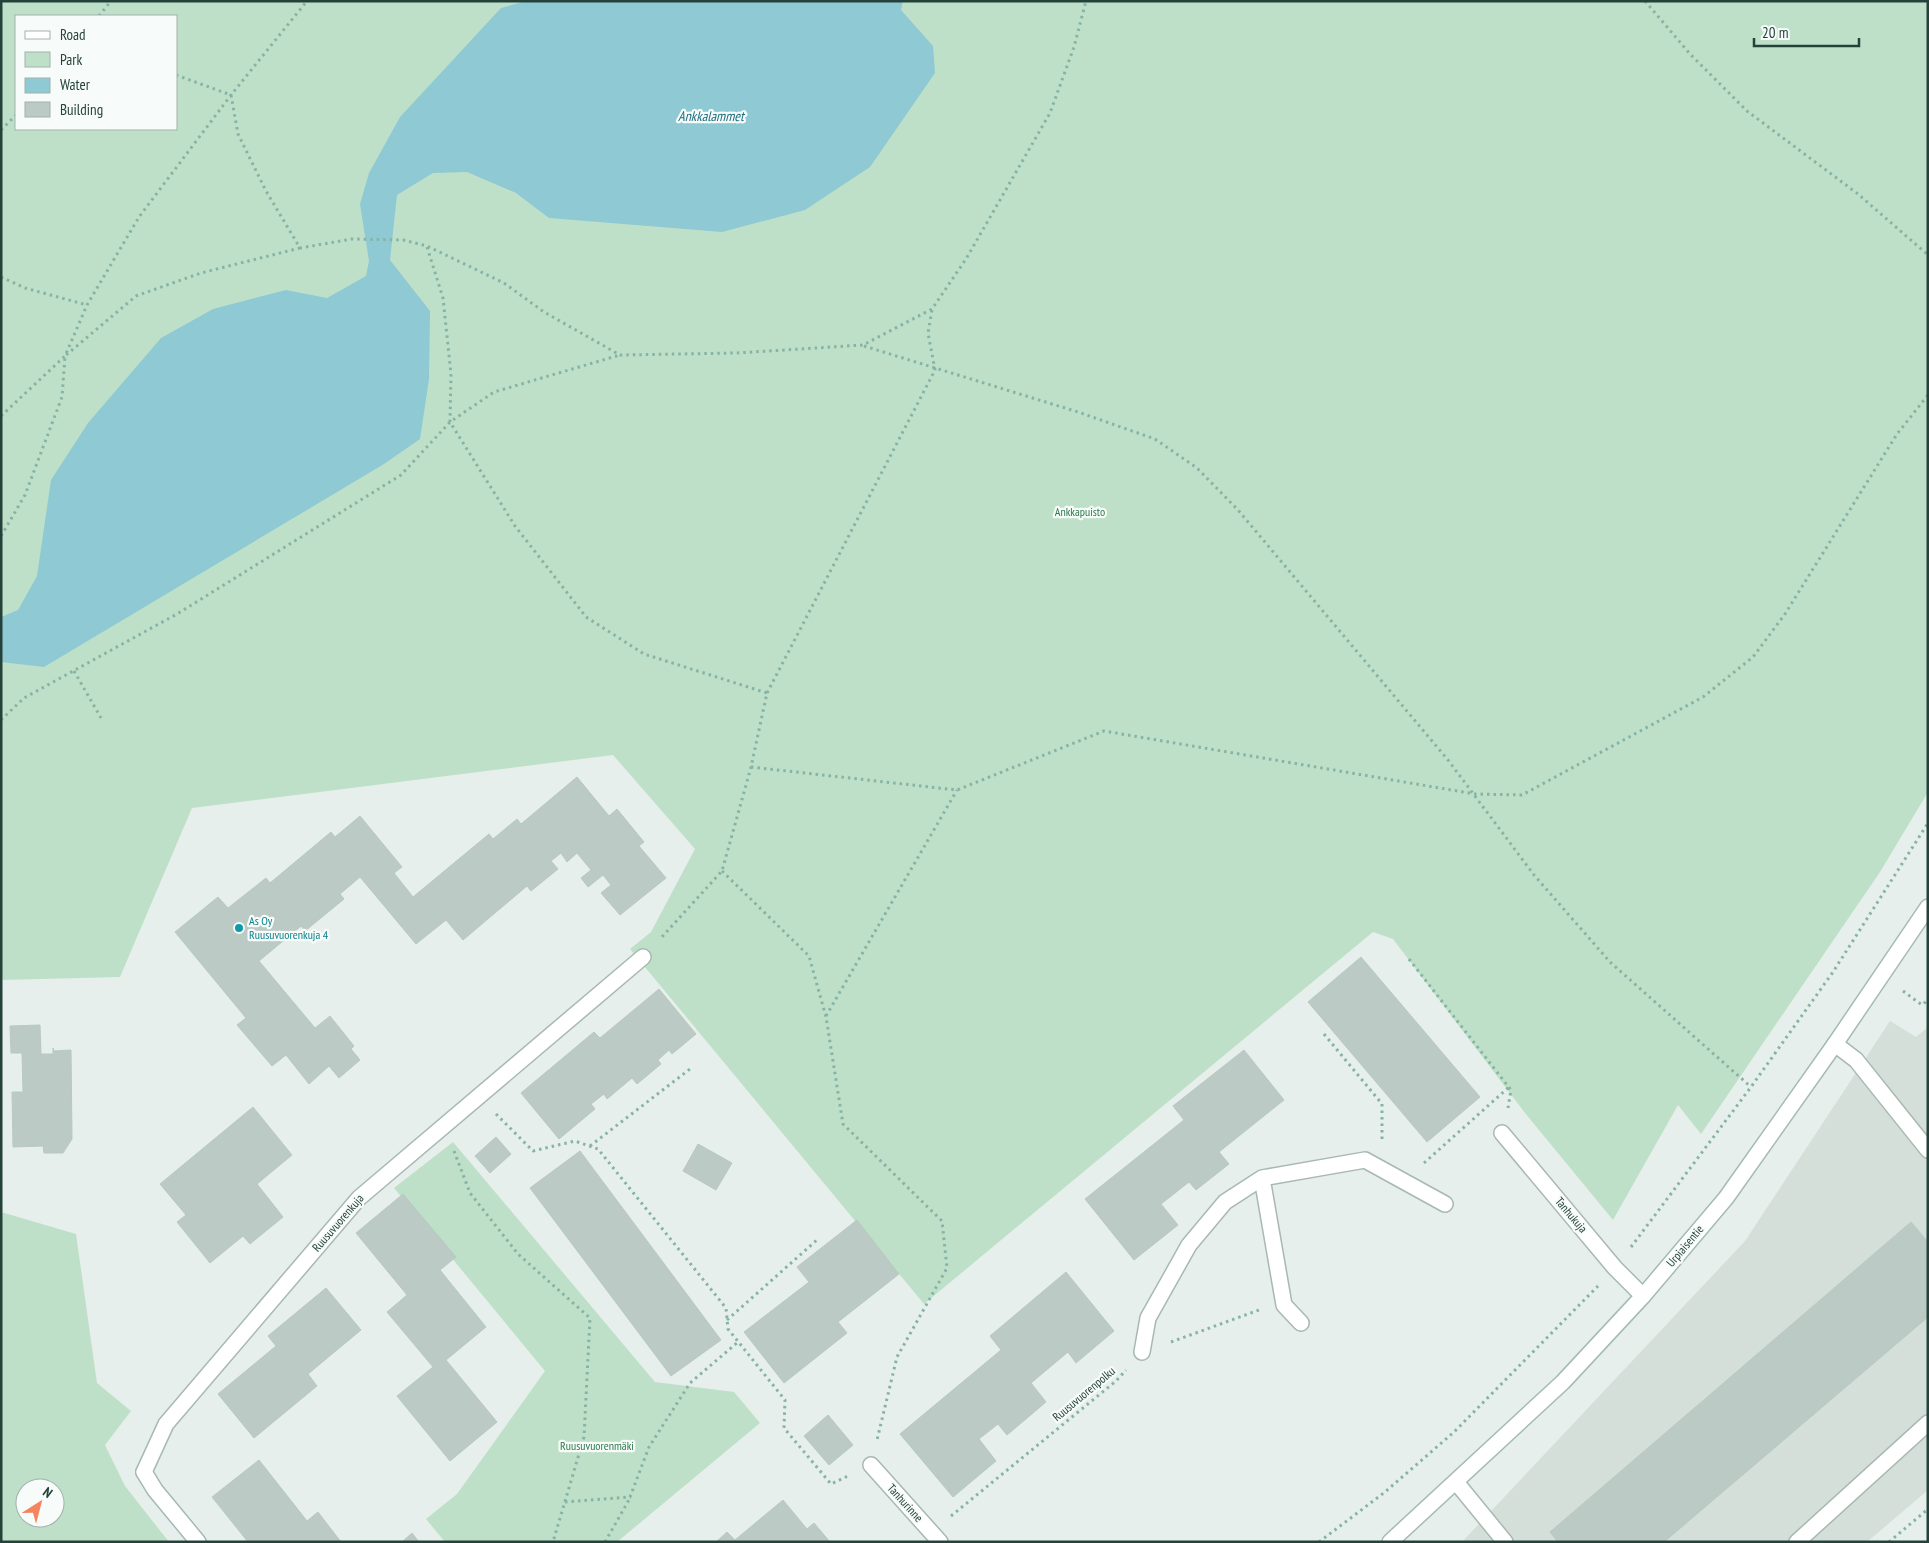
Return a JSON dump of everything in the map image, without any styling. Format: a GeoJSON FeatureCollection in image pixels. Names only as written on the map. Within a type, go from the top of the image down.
{"type":"FeatureCollection","features":[{"type":"Feature","properties":{"kind":"main road","name":"Urpiaisentie"},"geometry":{"type":"LineString","coordinates":[[1390,1542],[1563,1382],[1643,1296],[1726,1198],[1835,1044],[1928,906]]}},
{"type":"Feature","properties":{"kind":"main road","name":"Ruusuvuorenkuja"},"geometry":{"type":"LineString","coordinates":[[198,1542],[155,1490],[144,1472],[166,1424],[354,1204],[384,1175],[480,1097],[643,957]]}},
{"type":"Feature","properties":{"kind":"main road"},"geometry":{"type":"LineString","coordinates":[[1835,1044],[1856,1060],[1928,1150]]}},
{"type":"Feature","properties":{"kind":"main road","name":"Tanhukuja"},"geometry":{"type":"LineString","coordinates":[[1502,1133],[1615,1268],[1643,1296]]}},
{"type":"Feature","properties":{"kind":"main road"},"geometry":{"type":"LineString","coordinates":[[1142,1352],[1148,1318],[1189,1244],[1225,1202],[1262,1178],[1365,1160],[1445,1204]]}},
{"type":"Feature","properties":{"kind":"main road"},"geometry":{"type":"LineString","coordinates":[[1262,1178],[1284,1305],[1301,1323]]}},
{"type":"Feature","properties":{"kind":"main road"},"geometry":{"type":"LineString","coordinates":[[1797,1542],[1928,1423]]}},
{"type":"Feature","properties":{"kind":"main road","name":"Tanhurinne"},"geometry":{"type":"LineString","coordinates":[[871,1465],[936,1537]]}},
{"type":"Feature","properties":{"kind":"main road"},"geometry":{"type":"LineString","coordinates":[[1456,1482],[1505,1542]]}},
{"type":"Feature","properties":{"kind":"path"},"geometry":{"type":"LineString","coordinates":[[100,15],[111,1]]}},
{"type":"Feature","properties":{"kind":"path"},"geometry":{"type":"LineString","coordinates":[[1,536],[25,495],[62,397],[65,356],[87,305],[139,217],[231,94],[307,1]]}},
{"type":"Feature","properties":{"kind":"path"},"geometry":{"type":"LineString","coordinates":[[643,957],[722,871],[751,767],[768,693],[936,370],[928,333],[932,309],[966,259],[1050,113],[1074,47],[1086,1]]}},
{"type":"Feature","properties":{"kind":"path"},"geometry":{"type":"LineString","coordinates":[[1645,1],[1690,54],[1747,111],[1858,194],[1928,256]]}},
{"type":"Feature","properties":{"kind":"path"},"geometry":{"type":"LineString","coordinates":[[178,76],[231,94]]}},
{"type":"Feature","properties":{"kind":"path"},"geometry":{"type":"LineString","coordinates":[[231,94],[238,134],[266,191],[300,248]]}},
{"type":"Feature","properties":{"kind":"path"},"geometry":{"type":"LineString","coordinates":[[1,130],[15,116]]}},
{"type":"Feature","properties":{"kind":"path"},"geometry":{"type":"LineString","coordinates":[[1,416],[65,356],[136,296],[201,273],[300,248],[352,239],[403,240],[427,246],[504,283],[544,312],[620,355]]}},
{"type":"Feature","properties":{"kind":"path"},"geometry":{"type":"LineString","coordinates":[[427,246],[443,298],[451,374],[450,422],[515,526],[586,617],[644,654],[768,693]]}},
{"type":"Feature","properties":{"kind":"path"},"geometry":{"type":"LineString","coordinates":[[1,277],[25,288],[87,305]]}},
{"type":"Feature","properties":{"kind":"path"},"geometry":{"type":"LineString","coordinates":[[863,345],[932,309]]}},
{"type":"Feature","properties":{"kind":"path"},"geometry":{"type":"LineString","coordinates":[[1,720],[24,698],[177,614],[401,475],[450,422],[494,392],[620,355],[737,353],[863,345],[936,370],[1078,412],[1155,440],[1197,468],[1238,510],[1475,794],[1534,875],[1610,962],[1751,1088]]}},
{"type":"Feature","properties":{"kind":"path"},"geometry":{"type":"LineString","coordinates":[[751,767],[957,790],[1104,731],[1475,794],[1522,795],[1703,697],[1732,676],[1753,657],[1785,614],[1897,434],[1928,395]]}},
{"type":"Feature","properties":{"kind":"path"},"geometry":{"type":"LineString","coordinates":[[74,671],[101,718]]}},
{"type":"Feature","properties":{"kind":"path"},"geometry":{"type":"LineString","coordinates":[[826,1017],[957,790]]}},
{"type":"Feature","properties":{"kind":"path"},"geometry":{"type":"LineString","coordinates":[[1319,1542],[1385,1492],[1454,1432],[1572,1315],[1615,1268],[1751,1088],[1833,972],[1928,823]]}},
{"type":"Feature","properties":{"kind":"path"},"geometry":{"type":"LineString","coordinates":[[480,1097],[533,1151],[575,1141],[598,1149],[726,1308],[728,1329],[785,1400],[784,1428],[831,1484],[871,1465],[897,1357],[947,1268],[942,1221],[843,1124],[826,1017],[809,956],[722,871]]}},
{"type":"Feature","properties":{"kind":"path"},"geometry":{"type":"LineString","coordinates":[[1409,959],[1512,1090],[1502,1133]]}},
{"type":"Feature","properties":{"kind":"path"},"geometry":{"type":"LineString","coordinates":[[1899,987],[1922,1005],[1928,1000]]}},
{"type":"Feature","properties":{"kind":"path"},"geometry":{"type":"LineString","coordinates":[[1324,1034],[1382,1104],[1382,1169]]}},
{"type":"Feature","properties":{"kind":"path"},"geometry":{"type":"LineString","coordinates":[[590,1146],[690,1069]]}},
{"type":"Feature","properties":{"kind":"path"},"geometry":{"type":"LineString","coordinates":[[1404,1181],[1509,1087]]}},
{"type":"Feature","properties":{"kind":"path"},"geometry":{"type":"LineString","coordinates":[[444,1126],[470,1193],[518,1254],[590,1318],[584,1437],[553,1542]]}},
{"type":"Feature","properties":{"kind":"path"},"geometry":{"type":"LineString","coordinates":[[727,1321],[818,1239]]}},
{"type":"Feature","properties":{"kind":"path","name":"Ruusuvuorenpolku"},"geometry":{"type":"LineString","coordinates":[[936,1537],[1116,1380],[1142,1352],[1252,1311],[1284,1305]]}},
{"type":"Feature","properties":{"kind":"path"},"geometry":{"type":"LineString","coordinates":[[605,1542],[630,1497],[649,1447],[690,1384],[738,1342]]}},
{"type":"Feature","properties":{"kind":"path"},"geometry":{"type":"LineString","coordinates":[[565,1502],[630,1497]]}},
{"type":"Feature","properties":{"kind":"path"},"geometry":{"type":"LineString","coordinates":[[1889,1542],[1928,1509]]}},
{"type":"Feature","properties":{"kind":"shaded area"},"geometry":{"type":"Polygon","coordinates":[[[1890,1021],[1916,1037],[1928,1027],[1928,1490],[1867,1542],[1462,1542],[1745,1241],[1890,1021]]]}},
{"type":"Feature","properties":{"kind":"green space","name":"Ankkapuisto"},"geometry":{"type":"Polygon","coordinates":[[[1,1],[1928,1],[1928,792],[1880,872],[1701,1134],[1678,1105],[1613,1220],[1525,1113],[1393,939],[1373,932],[924,1304],[630,949],[651,932],[695,849],[613,755],[192,808],[120,977],[1,980],[1,1]]]}},
{"type":"Feature","properties":{"kind":"green space","name":"Ruusuvuorenmäki"},"geometry":{"type":"Polygon","coordinates":[[[453,1142],[655,1382],[734,1392],[760,1423],[617,1542],[445,1542],[426,1519],[457,1494],[545,1371],[394,1188],[453,1142]]]}},
{"type":"Feature","properties":{"kind":"green space"},"geometry":{"type":"Polygon","coordinates":[[[1,1212],[76,1234],[97,1383],[131,1411],[105,1445],[125,1486],[169,1542],[1,1542],[1,1212]]]}},
{"type":"Feature","properties":{"kind":"water","name":"Ankkalammet"},"geometry":{"type":"Polygon","coordinates":[[[526,1],[903,1],[901,10],[933,46],[935,73],[870,167],[805,210],[722,232],[549,218],[516,193],[467,172],[433,173],[397,195],[390,260],[430,311],[429,379],[420,439],[384,464],[44,667],[1,662],[1,617],[18,610],[37,576],[51,480],[88,423],[161,338],[213,309],[286,290],[327,298],[366,276],[369,261],[360,204],[369,173],[400,117],[501,8],[526,1]]]}},
{"type":"Feature","properties":{"kind":"building","name":"As Oy Ruusuvuorenkuja 4"},"geometry":{"type":"Polygon","coordinates":[[[577,777],[609,816],[617,809],[644,842],[639,846],[666,878],[620,915],[601,893],[611,885],[603,875],[588,887],[581,878],[591,870],[577,853],[567,862],[561,853],[551,861],[558,869],[531,891],[527,886],[463,940],[446,920],[416,944],[360,877],[340,894],[344,899],[305,931],[301,926],[259,961],[315,1028],[330,1016],[354,1046],[351,1049],[360,1060],[339,1078],[329,1066],[309,1084],[286,1055],[272,1066],[237,1025],[246,1018],[175,932],[218,897],[228,908],[266,878],[270,883],[331,832],[335,837],[360,816],[402,867],[394,873],[413,897],[489,834],[493,839],[517,819],[521,824],[577,777]]]}},
{"type":"Feature","properties":{"kind":"building"},"geometry":{"type":"Polygon","coordinates":[[[1361,957],[1480,1097],[1427,1142],[1308,1002],[1361,957]]]}},
{"type":"Feature","properties":{"kind":"building"},"geometry":{"type":"Polygon","coordinates":[[[659,989],[696,1034],[672,1054],[669,1050],[658,1060],[661,1064],[637,1084],[632,1078],[607,1099],[604,1094],[591,1104],[595,1109],[559,1139],[521,1093],[594,1032],[600,1038],[659,989]]]}},
{"type":"Feature","properties":{"kind":"building"},"geometry":{"type":"Polygon","coordinates":[[[40,1025],[41,1054],[53,1054],[53,1048],[54,1051],[71,1050],[72,1139],[63,1153],[44,1153],[43,1146],[13,1147],[12,1092],[23,1092],[22,1053],[11,1053],[10,1026],[40,1025]]]}},
{"type":"Feature","properties":{"kind":"building"},"geometry":{"type":"Polygon","coordinates":[[[1244,1050],[1284,1100],[1219,1152],[1229,1164],[1196,1190],[1189,1182],[1161,1204],[1178,1225],[1134,1260],[1085,1199],[1184,1120],[1173,1106],[1244,1050]]]}},
{"type":"Feature","properties":{"kind":"building"},"geometry":{"type":"Polygon","coordinates":[[[253,1107],[292,1155],[257,1184],[283,1217],[250,1244],[243,1236],[210,1263],[177,1222],[186,1215],[160,1184],[253,1107]]]}},
{"type":"Feature","properties":{"kind":"building"},"geometry":{"type":"Polygon","coordinates":[[[496,1137],[511,1154],[490,1173],[475,1156],[496,1137]]]}},
{"type":"Feature","properties":{"kind":"building"},"geometry":{"type":"Polygon","coordinates":[[[698,1144],[732,1163],[716,1190],[683,1171],[698,1144]]]}},
{"type":"Feature","properties":{"kind":"building"},"geometry":{"type":"Polygon","coordinates":[[[580,1151],[721,1340],[671,1376],[530,1188],[580,1151]]]}},
{"type":"Feature","properties":{"kind":"building"},"geometry":{"type":"Polygon","coordinates":[[[403,1194],[456,1257],[440,1270],[486,1327],[446,1360],[497,1422],[450,1461],[397,1396],[433,1367],[387,1312],[407,1295],[356,1233],[403,1194]]]}},
{"type":"Feature","properties":{"kind":"building"},"geometry":{"type":"Polygon","coordinates":[[[857,1220],[899,1274],[838,1322],[847,1333],[784,1383],[744,1332],[809,1282],[797,1267],[857,1220]]]}},
{"type":"Feature","properties":{"kind":"building"},"geometry":{"type":"Polygon","coordinates":[[[1911,1222],[1928,1242],[1928,1317],[1664,1542],[1558,1542],[1550,1532],[1911,1222]]]}},
{"type":"Feature","properties":{"kind":"building"},"geometry":{"type":"Polygon","coordinates":[[[1066,1272],[1114,1331],[1076,1363],[1068,1352],[1031,1383],[1046,1402],[1007,1435],[998,1424],[979,1439],[996,1461],[953,1497],[900,1434],[1001,1350],[990,1336],[1066,1272]]]}},
{"type":"Feature","properties":{"kind":"building"},"geometry":{"type":"Polygon","coordinates":[[[326,1288],[361,1330],[308,1374],[317,1386],[254,1438],[218,1394],[276,1346],[268,1336],[326,1288]]]}},
{"type":"Feature","properties":{"kind":"building"},"geometry":{"type":"Polygon","coordinates":[[[828,1415],[853,1445],[829,1465],[804,1436],[828,1415]]]}},
{"type":"Feature","properties":{"kind":"building"},"geometry":{"type":"Polygon","coordinates":[[[259,1460],[307,1521],[318,1512],[341,1542],[248,1542],[212,1497],[259,1460]]]}},
{"type":"Feature","properties":{"kind":"building"},"geometry":{"type":"Polygon","coordinates":[[[783,1500],[807,1529],[814,1523],[830,1542],[716,1542],[727,1532],[735,1540],[783,1500]]]}},
{"type":"Feature","properties":{"kind":"building"},"geometry":{"type":"Polygon","coordinates":[[[412,1533],[419,1542],[402,1542],[412,1533]]]}},
{"type":"Feature","properties":{"kind":"place","name":"As Oy Ruusuvuorenkuja 4"},"geometry":{"type":"Point","coordinates":[239,928]}}]}
